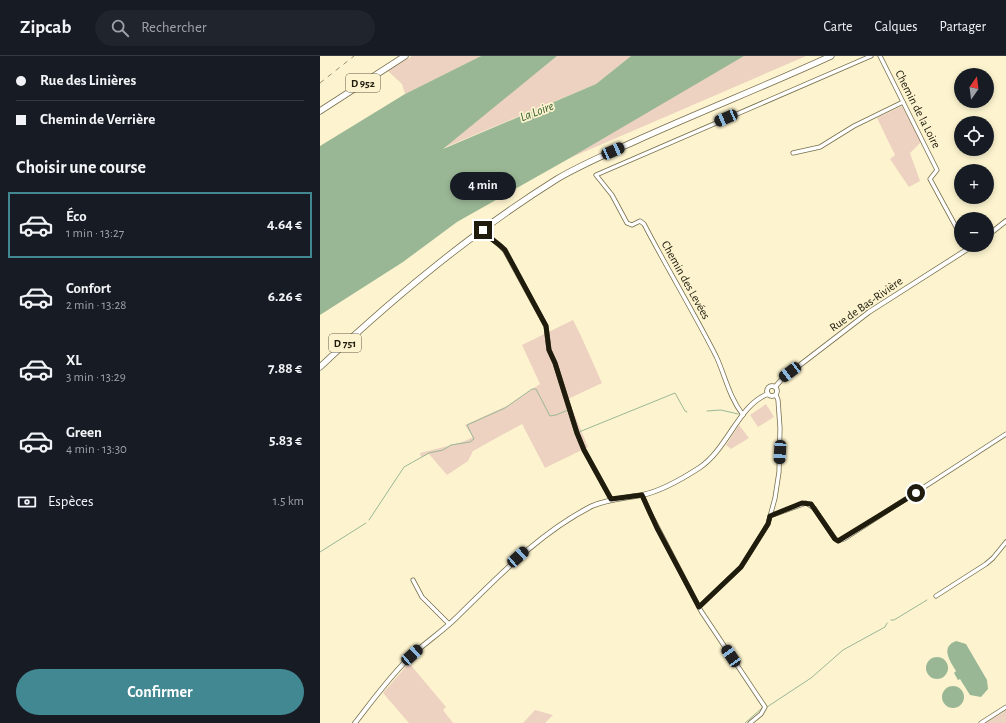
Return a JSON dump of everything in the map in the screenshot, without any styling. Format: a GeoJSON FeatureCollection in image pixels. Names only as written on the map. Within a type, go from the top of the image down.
{"type":"FeatureCollection","features":[{"type":"Feature","properties":{"kind":"main road","name":"D 952"},"geometry":{"type":"LineString","coordinates":[[320,111],[405,56]]}},
{"type":"Feature","properties":{"kind":"main road","name":"D 751"},"geometry":{"type":"LineString","coordinates":[[320,367],[376,316],[441,262],[483,230],[558,179],[585,164],[703,110],[831,56]]}},
{"type":"Feature","properties":{"kind":"street","name":"Chemin des Levées"},"geometry":{"type":"LineString","coordinates":[[743,415],[729,390],[715,355],[677,281],[644,224],[640,221],[632,225],[627,223],[612,195],[596,175],[871,56]]}},
{"type":"Feature","properties":{"kind":"street","name":"Chemin de la Loire"},"geometry":{"type":"LineString","coordinates":[[880,56],[937,170],[930,179],[954,223]]}},
{"type":"Feature","properties":{"kind":"street"},"geometry":{"type":"LineString","coordinates":[[793,153],[820,147],[854,126],[903,102]]}},
{"type":"Feature","properties":{"kind":"street"},"geometry":{"type":"LineString","coordinates":[[994,230],[1006,221]]}},
{"type":"Feature","properties":{"kind":"street"},"geometry":{"type":"LineString","coordinates":[[483,230],[488,237],[497,242],[505,250],[546,326],[549,350],[555,363],[577,433],[584,450],[611,499]]}},
{"type":"Feature","properties":{"kind":"street","name":"Rue de Bas-Rivière"},"geometry":{"type":"LineString","coordinates":[[775,387],[782,378],[869,312],[959,252]]}},
{"type":"Feature","properties":{"kind":"street"},"geometry":{"type":"LineString","coordinates":[[699,607],[741,567],[768,524],[777,488],[780,452],[779,407],[775,387],[771,386],[768,388],[768,394]]}},
{"type":"Feature","properties":{"kind":"street"},"geometry":{"type":"LineString","coordinates":[[355,723],[395,672],[428,641],[449,624],[525,550],[592,506],[611,499],[642,495],[660,489],[684,477],[714,456],[743,415],[756,400],[768,394],[771,396],[776,395]]}},
{"type":"Feature","properties":{"kind":"street"},"geometry":{"type":"LineString","coordinates":[[770,516],[802,503],[811,504],[835,539],[838,541],[844,539],[1006,434]]}},
{"type":"Feature","properties":{"kind":"street"},"geometry":{"type":"LineString","coordinates":[[642,495],[699,607],[765,707],[761,714],[750,723]]}},
{"type":"Feature","properties":{"kind":"street"},"geometry":{"type":"LineString","coordinates":[[936,596],[986,564],[1006,542]]}},
{"type":"Feature","properties":{"kind":"street"},"geometry":{"type":"LineString","coordinates":[[413,580],[422,597],[449,624]]}},
{"type":"Feature","properties":{"kind":"street"},"geometry":{"type":"LineString","coordinates":[[981,723],[1006,707]]}},
{"type":"Feature","properties":{"kind":"shaded area"},"geometry":{"type":"Polygon","coordinates":[[[412,56],[481,56],[405,94],[402,84],[388,71],[412,56]]]}},
{"type":"Feature","properties":{"kind":"shaded area"},"geometry":{"type":"Polygon","coordinates":[[[557,56],[631,56],[596,84],[441,149],[557,56]]]}},
{"type":"Feature","properties":{"kind":"shaded area"},"geometry":{"type":"Polygon","coordinates":[[[744,56],[806,56],[570,158],[736,59],[744,56]]]}},
{"type":"Feature","properties":{"kind":"shaded area"},"geometry":{"type":"Polygon","coordinates":[[[902,106],[921,142],[910,153],[920,181],[909,187],[890,159],[895,155],[877,118],[902,106]]]}},
{"type":"Feature","properties":{"kind":"shaded area"},"geometry":{"type":"Polygon","coordinates":[[[573,320],[602,383],[568,399],[588,447],[545,468],[522,424],[473,451],[468,461],[447,475],[429,454],[421,457],[420,453],[455,444],[473,437],[465,425],[509,405],[540,384],[522,345],[573,320]]]}},
{"type":"Feature","properties":{"kind":"shaded area"},"geometry":{"type":"Polygon","coordinates":[[[766,404],[774,417],[758,427],[750,415],[766,404]]]}},
{"type":"Feature","properties":{"kind":"shaded area"},"geometry":{"type":"Polygon","coordinates":[[[739,425],[749,438],[731,449],[726,445],[739,425]]]}},
{"type":"Feature","properties":{"kind":"shaded area"},"geometry":{"type":"Polygon","coordinates":[[[409,663],[446,707],[443,710],[453,723],[409,723],[383,693],[409,663]]]}},
{"type":"Feature","properties":{"kind":"shaded area"},"geometry":{"type":"Polygon","coordinates":[[[535,710],[553,715],[545,723],[523,723],[535,710]]]}},
{"type":"Feature","properties":{"kind":"shaded area"},"geometry":{"type":"Polygon","coordinates":[[[1006,710],[1006,723],[986,723],[1004,712],[1006,710]]]}},
{"type":"Feature","properties":{"kind":"water","name":"La Loire"},"geometry":{"type":"Polygon","coordinates":[[[481,56],[557,56],[443,149],[596,84],[631,56],[744,56],[457,222],[403,262],[320,315],[320,146],[405,94],[481,56]]]}},
{"type":"Feature","properties":{"kind":"water"},"geometry":{"type":"Polygon","coordinates":[[[956,641],[966,644],[987,680],[988,689],[981,697],[970,695],[960,679],[958,680],[954,673],[956,671],[949,659],[947,650],[951,644],[956,641]]]}},
{"type":"Feature","properties":{"kind":"water"},"geometry":{"type":"Polygon","coordinates":[[[937,657],[945,660],[948,668],[945,676],[937,679],[929,676],[926,668],[929,660],[937,657]]]}},
{"type":"Feature","properties":{"kind":"water"},"geometry":{"type":"Polygon","coordinates":[[[953,686],[961,689],[964,697],[961,705],[953,708],[945,705],[942,697],[945,689],[953,686]]]}},
{"type":"Feature","properties":{"kind":"waterway"},"geometry":{"type":"LineString","coordinates":[[369,520],[404,467],[429,453],[443,450],[451,445],[470,442],[474,439],[467,425],[505,408],[532,389],[536,389],[550,416],[568,410],[575,434]]}},
{"type":"Feature","properties":{"kind":"waterway"},"geometry":{"type":"LineString","coordinates":[[579,432],[675,393],[687,412]]}},
{"type":"Feature","properties":{"kind":"waterway"},"geometry":{"type":"LineString","coordinates":[[707,411],[721,410],[738,414]]}},
{"type":"Feature","properties":{"kind":"waterway"},"geometry":{"type":"LineString","coordinates":[[320,552],[366,523]]}},
{"type":"Feature","properties":{"kind":"waterway"},"geometry":{"type":"LineString","coordinates":[[891,620],[894,620],[927,600]]}},
{"type":"Feature","properties":{"kind":"waterway"},"geometry":{"type":"LineString","coordinates":[[767,707],[811,678],[843,650],[885,627],[887,623]]}},
{"type":"Feature","properties":{"kind":"waterway"},"geometry":{"type":"LineString","coordinates":[[745,723],[762,708]]}},
{"type":"Feature","properties":{"kind":"railway"},"geometry":{"type":"LineString","coordinates":[[320,83],[354,56]]}},
{"type":"Feature","properties":{"kind":"route"},"geometry":{"type":"LineString","coordinates":[[483,230],[488,237],[497,242],[505,250],[546,326],[549,350],[555,363],[577,433],[584,450],[611,499],[642,495],[657,528],[666,542],[699,607],[741,567],[768,524],[770,516],[774,516],[806,502],[811,504],[835,539],[838,541],[844,539],[916,493]]}}]}
